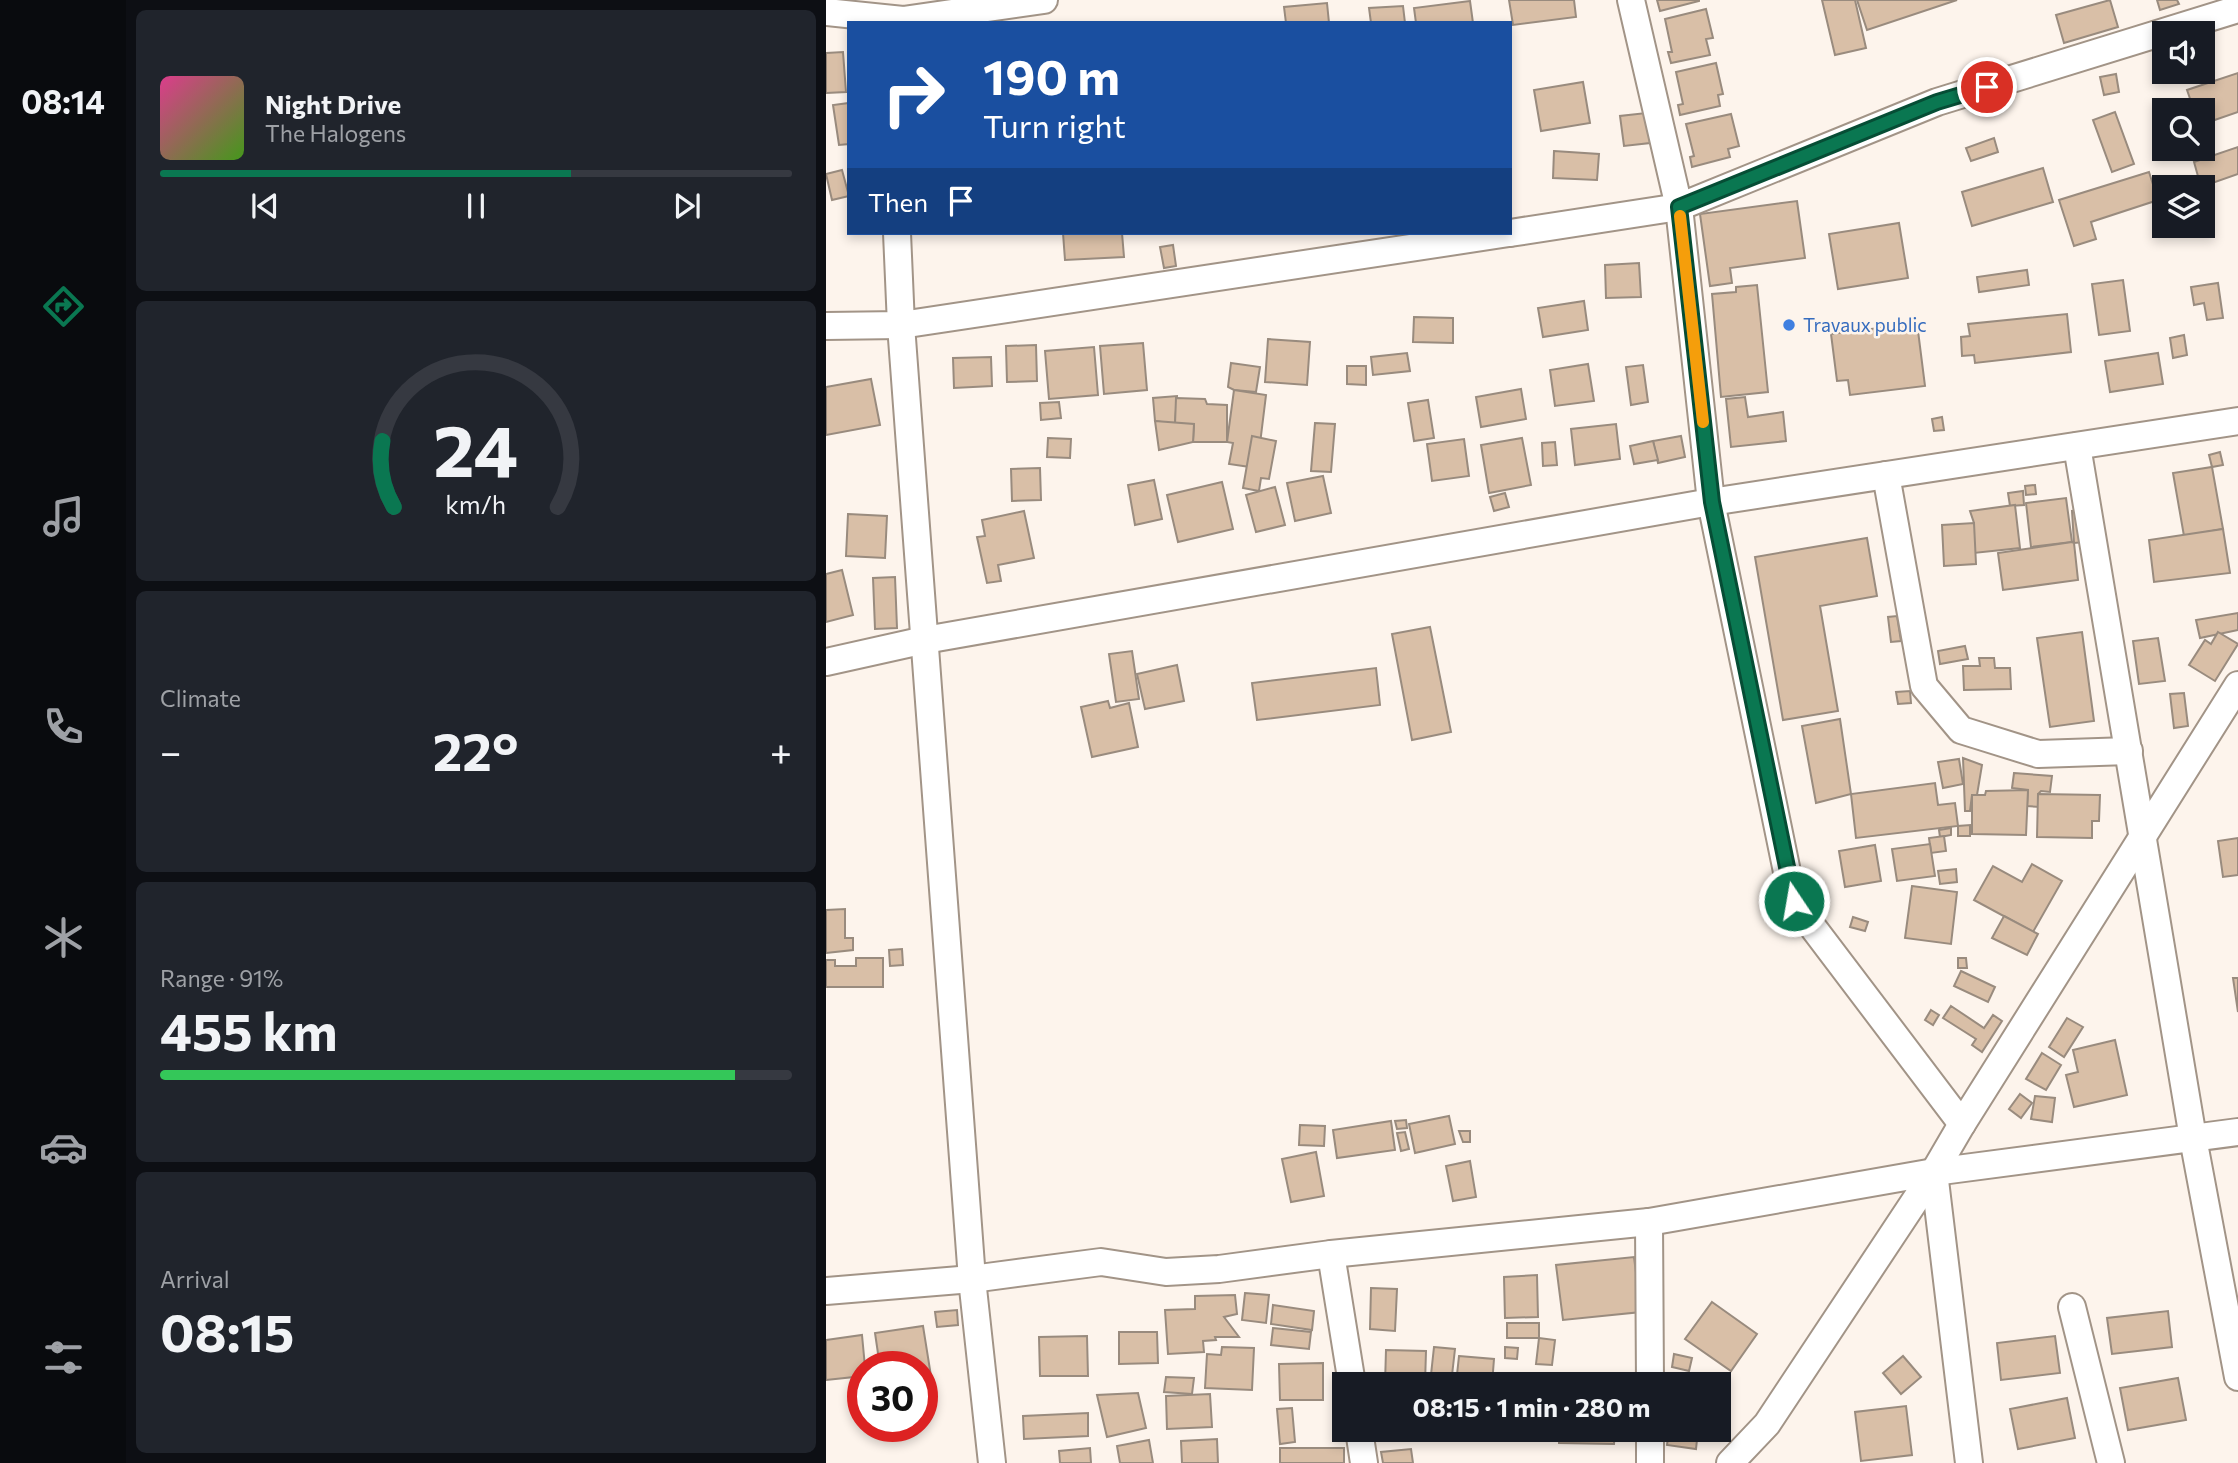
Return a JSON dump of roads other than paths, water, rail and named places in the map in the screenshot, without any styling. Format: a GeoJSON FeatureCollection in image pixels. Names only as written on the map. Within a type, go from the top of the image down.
{"type":"FeatureCollection","features":[{"type":"Feature","properties":{"kind":"street"},"geometry":{"type":"LineString","coordinates":[[826,12],[903,14],[1044,0]]}},
{"type":"Feature","properties":{"kind":"street"},"geometry":{"type":"LineString","coordinates":[[1631,0],[1679,207],[1712,502],[1794,901],[1962,1124]]}},
{"type":"Feature","properties":{"kind":"street"},"geometry":{"type":"LineString","coordinates":[[1512,233],[1679,207],[1937,102],[2238,9]]}},
{"type":"Feature","properties":{"kind":"street"},"geometry":{"type":"LineString","coordinates":[[897,235],[901,325],[972,1279],[992,1463]]}},
{"type":"Feature","properties":{"kind":"street"},"geometry":{"type":"LineString","coordinates":[[826,327],[901,325],[1497,235]]}},
{"type":"Feature","properties":{"kind":"street"},"geometry":{"type":"LineString","coordinates":[[826,662],[925,640],[1712,502],[2238,421]]}},
{"type":"Feature","properties":{"kind":"street"},"geometry":{"type":"LineString","coordinates":[[2077,446],[2193,1138],[2238,1377]]}},
{"type":"Feature","properties":{"kind":"street"},"geometry":{"type":"LineString","coordinates":[[1886,475],[1924,686],[1961,730],[2038,754],[2129,751]]}},
{"type":"Feature","properties":{"kind":"street"},"geometry":{"type":"LineString","coordinates":[[1730,1463],[1767,1424],[1934,1172],[2238,685]]}},
{"type":"Feature","properties":{"kind":"street"},"geometry":{"type":"LineString","coordinates":[[826,1291],[972,1279],[1101,1262],[1166,1272],[1219,1269],[1331,1254],[1649,1222],[1934,1172],[2238,1132]]}},
{"type":"Feature","properties":{"kind":"street"},"geometry":{"type":"LineString","coordinates":[[1934,1172],[1969,1463]]}},
{"type":"Feature","properties":{"kind":"street"},"geometry":{"type":"LineString","coordinates":[[1649,1222],[1650,1372]]}},
{"type":"Feature","properties":{"kind":"street"},"geometry":{"type":"LineString","coordinates":[[1331,1254],[1350,1372]]}},
{"type":"Feature","properties":{"kind":"street"},"geometry":{"type":"LineString","coordinates":[[2072,1307],[2111,1463]]}},
{"type":"Feature","properties":{"kind":"street"},"geometry":{"type":"LineString","coordinates":[[1361,1442],[1364,1463]]}},
{"type":"Feature","properties":{"kind":"street"},"geometry":{"type":"LineString","coordinates":[[1650,1442],[1650,1463]]}},
{"type":"Feature","properties":{"kind":"place","name":"Travaux public"},"geometry":{"type":"Point","coordinates":[1789,325]}}]}
